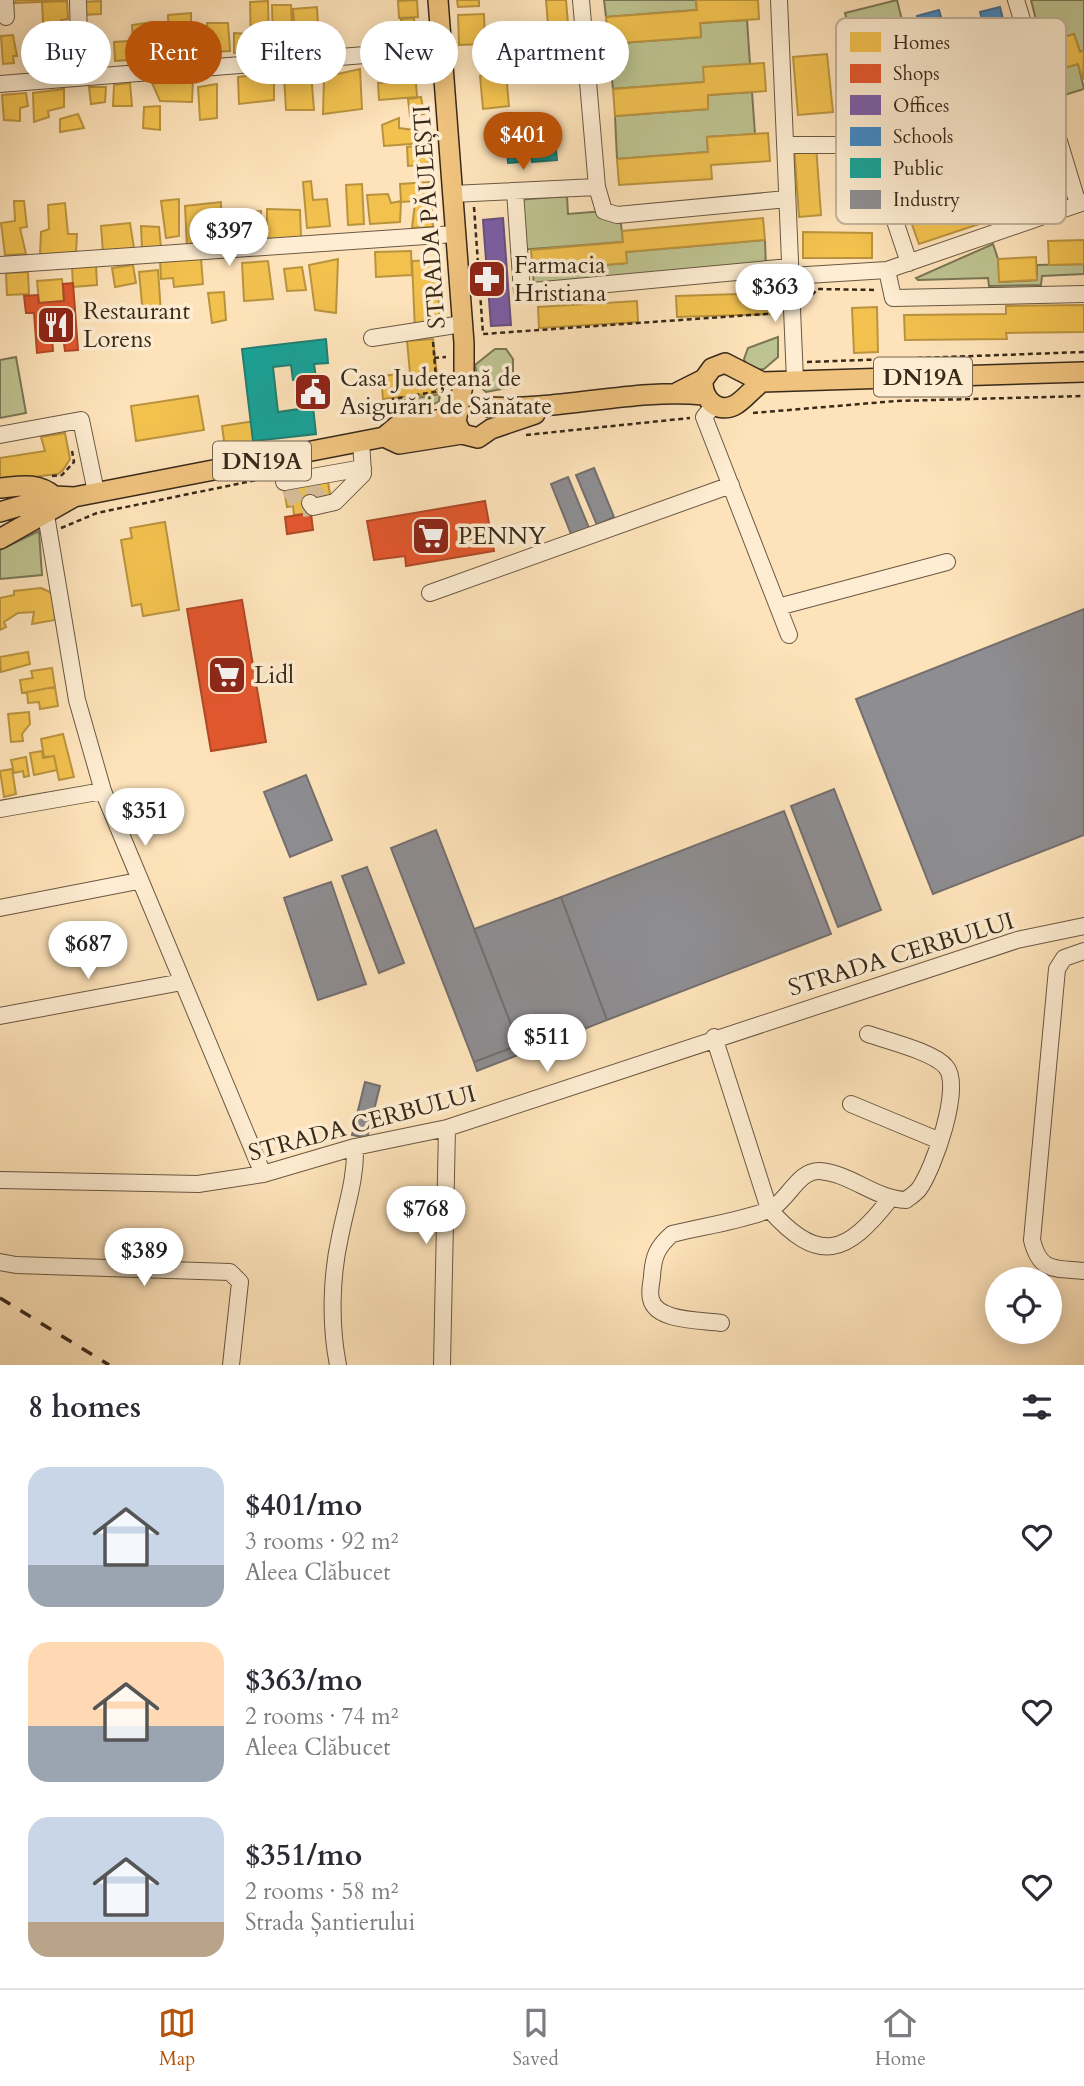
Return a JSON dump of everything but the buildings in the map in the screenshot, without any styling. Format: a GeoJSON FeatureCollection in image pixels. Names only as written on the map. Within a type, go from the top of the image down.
{"type":"FeatureCollection","features":[{"type":"Feature","properties":{"kind":"main road","name":"STRADA PĂULEȘTI"},"geometry":{"type":"LineString","coordinates":[[438,0],[439,21]]}},
{"type":"Feature","properties":{"kind":"main road","name":"STRADA PĂULEȘTI"},"geometry":{"type":"LineString","coordinates":[[444,84],[464,347],[464,380],[459,420]]}},
{"type":"Feature","properties":{"kind":"main road","name":"STRADA PĂULEȘTI"},"geometry":{"type":"LineString","coordinates":[[464,347],[473,384],[486,405]]}},
{"type":"Feature","properties":{"kind":"main road","name":"DN19A"},"geometry":{"type":"LineString","coordinates":[[707,399],[712,368],[725,363],[739,368],[751,383]]}},
{"type":"Feature","properties":{"kind":"main road","name":"DN19A"},"geometry":{"type":"LineString","coordinates":[[486,405],[558,407],[678,392],[734,406],[751,383],[1084,372]]}},
{"type":"Feature","properties":{"kind":"main road"},"geometry":{"type":"LineString","coordinates":[[470,402],[486,405],[493,419],[491,429],[478,438],[459,420],[470,402]]}},
{"type":"Feature","properties":{"kind":"main road","name":"DN19A"},"geometry":{"type":"LineString","coordinates":[[491,429],[558,407]]}},
{"type":"Feature","properties":{"kind":"main road","name":"DN19A"},"geometry":{"type":"LineString","coordinates":[[0,512],[59,490],[96,492],[384,437],[397,426],[429,420],[459,420]]}},
{"type":"Feature","properties":{"kind":"main road","name":"DN19A"},"geometry":{"type":"LineString","coordinates":[[384,437],[406,449],[459,420]]}},
{"type":"Feature","properties":{"kind":"main road"},"geometry":{"type":"LineString","coordinates":[[0,488],[30,485],[59,490]]}},
{"type":"Feature","properties":{"kind":"main road","name":"DN19A"},"geometry":{"type":"LineString","coordinates":[[0,539],[52,523],[59,490]]}},
{"type":"Feature","properties":{"kind":"street"},"geometry":{"type":"LineString","coordinates":[[5,0],[6,17]]}},
{"type":"Feature","properties":{"kind":"street"},"geometry":{"type":"LineString","coordinates":[[78,0],[79,21]]}},
{"type":"Feature","properties":{"kind":"street"},"geometry":{"type":"LineString","coordinates":[[581,0],[597,187],[604,211],[617,215],[787,199]]}},
{"type":"Feature","properties":{"kind":"street"},"geometry":{"type":"LineString","coordinates":[[779,0],[795,380]]}},
{"type":"Feature","properties":{"kind":"street"},"geometry":{"type":"LineString","coordinates":[[1016,0],[1022,18]]}},
{"type":"Feature","properties":{"kind":"street"},"geometry":{"type":"LineString","coordinates":[[111,76],[360,56]]}},
{"type":"Feature","properties":{"kind":"street"},"geometry":{"type":"LineString","coordinates":[[0,85],[21,83]]}},
{"type":"Feature","properties":{"kind":"street"},"geometry":{"type":"LineString","coordinates":[[785,145],[836,144]]}},
{"type":"Feature","properties":{"kind":"street"},"geometry":{"type":"LineString","coordinates":[[1066,156],[1081,203]]}},
{"type":"Feature","properties":{"kind":"street"},"geometry":{"type":"LineString","coordinates":[[452,194],[597,187]]}},
{"type":"Feature","properties":{"kind":"street"},"geometry":{"type":"LineString","coordinates":[[515,191],[522,292],[790,272],[887,270],[1021,224]]}},
{"type":"Feature","properties":{"kind":"street"},"geometry":{"type":"LineString","coordinates":[[896,224],[909,263]]}},
{"type":"Feature","properties":{"kind":"street"},"geometry":{"type":"LineString","coordinates":[[0,265],[455,234]]}},
{"type":"Feature","properties":{"kind":"street"},"geometry":{"type":"LineString","coordinates":[[887,270],[893,298],[1084,294]]}},
{"type":"Feature","properties":{"kind":"street"},"geometry":{"type":"LineString","coordinates":[[372,338],[462,324]]}},
{"type":"Feature","properties":{"kind":"street"},"geometry":{"type":"LineString","coordinates":[[707,399],[731,485],[789,635]]}},
{"type":"Feature","properties":{"kind":"street"},"geometry":{"type":"LineString","coordinates":[[0,435],[81,419],[96,492]]}},
{"type":"Feature","properties":{"kind":"street"},"geometry":{"type":"LineString","coordinates":[[406,449],[404,434],[421,430],[429,420]]}},
{"type":"Feature","properties":{"kind":"street"},"geometry":{"type":"LineString","coordinates":[[307,492],[363,474],[361,441]]}},
{"type":"Feature","properties":{"kind":"street"},"geometry":{"type":"LineString","coordinates":[[266,460],[307,492]]}},
{"type":"Feature","properties":{"kind":"street"},"geometry":{"type":"LineString","coordinates":[[307,492],[363,468]]}},
{"type":"Feature","properties":{"kind":"street"},"geometry":{"type":"LineString","coordinates":[[430,593],[731,485]]}},
{"type":"Feature","properties":{"kind":"street"},"geometry":{"type":"LineString","coordinates":[[52,523],[76,700],[103,791],[138,881],[263,1174]]}},
{"type":"Feature","properties":{"kind":"street"},"geometry":{"type":"LineString","coordinates":[[779,607],[947,562]]}},
{"type":"Feature","properties":{"kind":"street"},"geometry":{"type":"LineString","coordinates":[[0,809],[103,791]]}},
{"type":"Feature","properties":{"kind":"street"},"geometry":{"type":"LineString","coordinates":[[0,908],[138,881]]}},
{"type":"Feature","properties":{"kind":"street","name":"STRADA CERBULUI"},"geometry":{"type":"LineString","coordinates":[[0,1180],[198,1184],[263,1174],[355,1147],[447,1128],[715,1037],[1017,940],[1084,926]]}},
{"type":"Feature","properties":{"kind":"street"},"geometry":{"type":"LineString","coordinates":[[1084,951],[1065,958],[1058,969],[1032,1240],[1037,1258],[1046,1266],[1084,1272]]}},
{"type":"Feature","properties":{"kind":"street"},"geometry":{"type":"LineString","coordinates":[[0,1016],[182,982]]}},
{"type":"Feature","properties":{"kind":"street"},"geometry":{"type":"LineString","coordinates":[[721,1323],[657,1311],[651,1300],[652,1259],[660,1244],[671,1234],[769,1209],[784,1200],[800,1178],[817,1171],[836,1174],[890,1199],[906,1200],[919,1189],[940,1141],[952,1084],[948,1069],[937,1059],[868,1034]]}},
{"type":"Feature","properties":{"kind":"street"},"geometry":{"type":"LineString","coordinates":[[715,1037],[769,1209],[808,1243],[828,1249],[850,1241],[871,1224],[890,1199]]}},
{"type":"Feature","properties":{"kind":"street"},"geometry":{"type":"LineString","coordinates":[[851,1104],[940,1141]]}},
{"type":"Feature","properties":{"kind":"street"},"geometry":{"type":"LineString","coordinates":[[442,1365],[447,1128]]}},
{"type":"Feature","properties":{"kind":"street"},"geometry":{"type":"LineString","coordinates":[[338,1365],[332,1337],[335,1277],[339,1239],[355,1173],[355,1147]]}},
{"type":"Feature","properties":{"kind":"street"},"geometry":{"type":"LineString","coordinates":[[0,1262],[16,1265],[230,1272],[240,1282],[231,1365]]}},
{"type":"Feature","properties":{"kind":"path"},"geometry":{"type":"LineString","coordinates":[[473,199],[483,334],[804,311],[808,295],[818,289],[891,290]]}},
{"type":"Feature","properties":{"kind":"path"},"geometry":{"type":"LineString","coordinates":[[432,329],[437,391]]}},
{"type":"Feature","properties":{"kind":"path"},"geometry":{"type":"LineString","coordinates":[[806,362],[1084,352]]}},
{"type":"Feature","properties":{"kind":"path"},"geometry":{"type":"LineString","coordinates":[[434,359],[446,357]]}},
{"type":"Feature","properties":{"kind":"path"},"geometry":{"type":"LineString","coordinates":[[395,417],[394,399],[445,390]]}},
{"type":"Feature","properties":{"kind":"path"},"geometry":{"type":"LineString","coordinates":[[741,414],[896,401],[1084,396]]}},
{"type":"Feature","properties":{"kind":"path"},"geometry":{"type":"LineString","coordinates":[[515,436],[597,425],[707,399]]}},
{"type":"Feature","properties":{"kind":"path"},"geometry":{"type":"LineString","coordinates":[[59,490],[74,462],[71,449]]}},
{"type":"Feature","properties":{"kind":"path"},"geometry":{"type":"LineString","coordinates":[[52,523],[97,513],[307,492]]}},
{"type":"Feature","properties":{"kind":"green space"},"geometry":{"type":"Polygon","coordinates":[[[604,0],[696,0],[697,10],[606,17],[604,0]]]}},
{"type":"Feature","properties":{"kind":"green space"},"geometry":{"type":"Polygon","coordinates":[[[897,0],[901,18],[846,18],[845,13],[897,0]]]}},
{"type":"Feature","properties":{"kind":"green space"},"geometry":{"type":"Polygon","coordinates":[[[1031,0],[1084,0],[1084,51],[1080,52],[1074,34],[1066,36],[1066,18],[1036,18],[1031,0]]]}},
{"type":"Feature","properties":{"kind":"green space"},"geometry":{"type":"Polygon","coordinates":[[[747,20],[750,64],[704,82],[613,89],[612,84],[629,84],[629,42],[701,37],[700,23],[747,20]]]}},
{"type":"Feature","properties":{"kind":"green space"},"geometry":{"type":"Polygon","coordinates":[[[1078,64],[1084,89],[1066,95],[1066,67],[1078,64]]]}},
{"type":"Feature","properties":{"kind":"green space"},"geometry":{"type":"Polygon","coordinates":[[[752,92],[755,134],[707,137],[708,152],[617,159],[615,116],[708,109],[708,95],[752,92]]]}},
{"type":"Feature","properties":{"kind":"green space"},"geometry":{"type":"Polygon","coordinates":[[[567,196],[568,214],[604,211],[620,215],[623,242],[519,250],[516,200],[567,196]]]}},
{"type":"Feature","properties":{"kind":"green space"},"geometry":{"type":"Polygon","coordinates":[[[765,240],[766,269],[534,291],[533,271],[626,263],[626,252],[765,240]]]}},
{"type":"Feature","properties":{"kind":"green space"},"geometry":{"type":"Polygon","coordinates":[[[993,244],[998,259],[1000,282],[1037,280],[1037,265],[1084,264],[1084,274],[1042,276],[1041,285],[989,286],[988,278],[916,278],[993,244]]]}},
{"type":"Feature","properties":{"kind":"green space"},"geometry":{"type":"Polygon","coordinates":[[[778,337],[778,357],[764,369],[748,371],[744,359],[748,348],[778,337]]]}},
{"type":"Feature","properties":{"kind":"green space"},"geometry":{"type":"Polygon","coordinates":[[[495,349],[506,349],[513,359],[513,387],[486,392],[479,386],[475,365],[495,349]]]}},
{"type":"Feature","properties":{"kind":"green space"},"geometry":{"type":"Polygon","coordinates":[[[16,357],[26,413],[0,418],[0,360],[16,357]]]}},
{"type":"Feature","properties":{"kind":"green space"},"geometry":{"type":"Polygon","coordinates":[[[440,394],[439,401],[431,406],[398,413],[397,401],[440,394]]]}},
{"type":"Feature","properties":{"kind":"green space"},"geometry":{"type":"Polygon","coordinates":[[[39,531],[42,575],[0,579],[0,550],[39,531]]]}},
{"type":"Feature","properties":{"kind":"tunnel"},"geometry":{"type":"LineString","coordinates":[[310,486],[322,501]]}},
{"type":"Feature","properties":{"kind":"tunnel"},"geometry":{"type":"LineString","coordinates":[[289,489],[302,509],[309,508]]}},
{"type":"Feature","properties":{"kind":"railway"},"geometry":{"type":"LineString","coordinates":[[0,1298],[109,1365]]}},
{"type":"Feature","properties":{"kind":"place","name":"Farmacia Hristiana"},"geometry":{"type":"Point","coordinates":[487,279]}},
{"type":"Feature","properties":{"kind":"place","name":"Restaurant Lorens"},"geometry":{"type":"Point","coordinates":[56,325]}},
{"type":"Feature","properties":{"kind":"place","name":"Casa Județeană de Asigurări de Sănătate"},"geometry":{"type":"Point","coordinates":[313,392]}},
{"type":"Feature","properties":{"kind":"place","name":"PENNY"},"geometry":{"type":"Point","coordinates":[431,536]}},
{"type":"Feature","properties":{"kind":"place","name":"Lidl"},"geometry":{"type":"Point","coordinates":[227,675]}}]}
